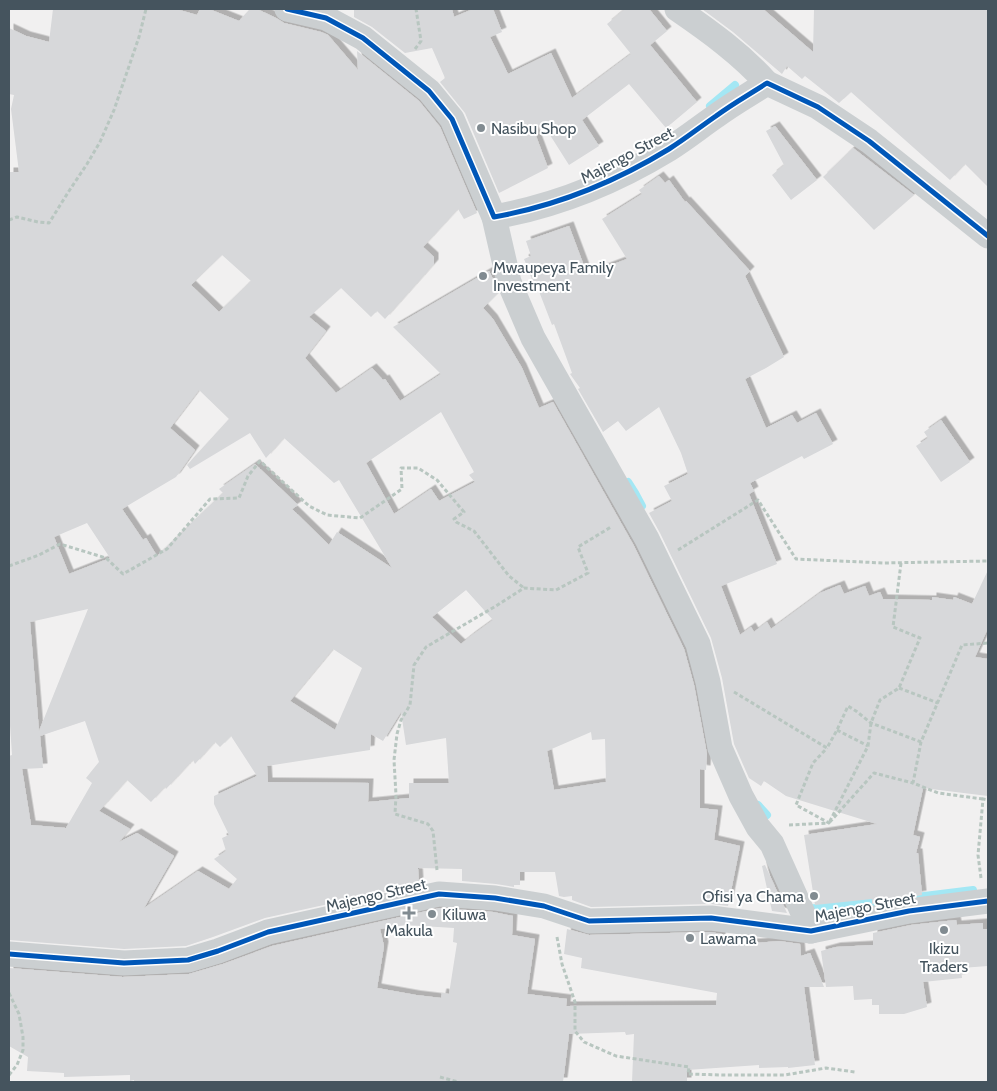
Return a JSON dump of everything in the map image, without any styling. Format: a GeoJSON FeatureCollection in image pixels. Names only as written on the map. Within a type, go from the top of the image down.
{"type":"FeatureCollection","features":[{"type":"Feature","properties":{"kind":"street"},"geometry":{"type":"LineString","coordinates":[[286,9],[326,18],[363,38],[429,91],[452,119],[494,217],[510,282],[533,338],[641,528],[698,644],[708,682],[720,748],[741,796],[758,827],[772,844],[811,931]]}},
{"type":"Feature","properties":{"kind":"street"},"geometry":{"type":"LineString","coordinates":[[677,9],[712,33],[757,71],[767,83],[818,108],[869,141],[988,236]]}},
{"type":"Feature","properties":{"kind":"street","name":"Majengo Street"},"geometry":{"type":"LineString","coordinates":[[494,217],[540,206],[591,190],[669,149],[718,114],[767,83]]}},
{"type":"Feature","properties":{"kind":"street","name":"Majengo Street"},"geometry":{"type":"LineString","coordinates":[[9,954],[124,963],[188,960],[268,932],[439,894],[495,898],[544,906],[589,921],[711,918],[811,931],[909,911],[986,901]]}},
{"type":"Feature","properties":{"kind":"path"},"geometry":{"type":"LineString","coordinates":[[9,220],[17,217],[49,223],[60,207],[100,142],[114,110],[139,37],[146,9]]}},
{"type":"Feature","properties":{"kind":"path"},"geometry":{"type":"LineString","coordinates":[[409,56],[421,41],[416,9]]}},
{"type":"Feature","properties":{"kind":"path"},"geometry":{"type":"LineString","coordinates":[[9,566],[39,555],[60,544],[106,558],[123,574],[167,549],[210,499],[239,498],[248,476],[260,461],[309,506],[327,515],[360,518],[402,489],[401,468],[418,468],[437,480],[464,512],[454,519],[456,522],[474,531],[509,576],[524,588],[556,590],[588,572],[578,547],[630,516],[641,528]]}},
{"type":"Feature","properties":{"kind":"path"},"geometry":{"type":"LineString","coordinates":[[658,562],[758,500],[796,559],[901,563],[988,561]]}},
{"type":"Feature","properties":{"kind":"path"},"geometry":{"type":"LineString","coordinates":[[829,823],[868,746],[871,723],[880,700],[899,688],[920,638],[893,627],[901,563]]}},
{"type":"Feature","properties":{"kind":"path"},"geometry":{"type":"LineString","coordinates":[[439,894],[433,831],[428,824],[394,814],[396,795],[394,760],[397,734],[401,720],[410,705],[414,665],[426,647],[524,588]]}},
{"type":"Feature","properties":{"kind":"path"},"geometry":{"type":"LineString","coordinates":[[912,783],[921,742],[962,644],[988,643]]}},
{"type":"Feature","properties":{"kind":"path"},"geometry":{"type":"LineString","coordinates":[[708,682],[725,686],[827,748]]}},
{"type":"Feature","properties":{"kind":"path"},"geometry":{"type":"LineString","coordinates":[[899,688],[938,703]]}},
{"type":"Feature","properties":{"kind":"path"},"geometry":{"type":"LineString","coordinates":[[829,823],[796,805],[813,763],[827,748],[848,706],[871,723],[921,742]]}},
{"type":"Feature","properties":{"kind":"path"},"geometry":{"type":"LineString","coordinates":[[837,730],[868,746]]}},
{"type":"Feature","properties":{"kind":"path"},"geometry":{"type":"LineString","coordinates":[[758,827],[829,823],[874,773],[912,783],[938,793],[988,800]]}},
{"type":"Feature","properties":{"kind":"path"},"geometry":{"type":"LineString","coordinates":[[983,799],[978,855],[986,901]]}},
{"type":"Feature","properties":{"kind":"path"},"geometry":{"type":"LineString","coordinates":[[544,906],[558,938],[562,964],[575,1002],[575,1031],[589,1045],[616,1056],[689,1067],[688,1074],[785,1074],[826,1068],[855,1072]]}},
{"type":"Feature","properties":{"kind":"path"},"geometry":{"type":"LineString","coordinates":[[9,993],[19,1014],[23,1050],[17,1065],[9,1075]]}},
{"type":"Feature","properties":{"kind":"path"},"geometry":{"type":"LineString","coordinates":[[440,1077],[458,1082]]}},
{"type":"Feature","properties":{"kind":"building"},"geometry":{"type":"Polygon","coordinates":[[[53,9],[176,9],[197,15],[200,9],[209,9],[239,21],[250,9],[257,9],[284,23],[328,35],[358,70],[357,51],[419,101],[440,127],[477,213],[464,219],[458,209],[423,247],[434,257],[434,264],[385,319],[377,311],[371,317],[341,288],[309,317],[326,331],[305,358],[336,393],[372,368],[383,380],[385,379],[400,401],[441,374],[393,327],[489,271],[498,293],[483,308],[493,319],[522,368],[539,408],[553,402],[634,546],[684,649],[694,685],[707,754],[706,770],[700,769],[700,808],[718,810],[714,840],[740,846],[728,906],[711,904],[591,907],[572,900],[572,896],[559,896],[555,872],[520,872],[520,885],[514,885],[514,887],[462,881],[462,869],[418,868],[419,884],[265,918],[186,946],[124,949],[9,940],[9,756],[12,755],[9,725],[9,172],[19,172],[11,109],[14,95],[9,94],[9,28],[26,36],[49,42],[53,9]],[[222,255],[191,285],[219,312],[251,281],[222,255]],[[199,390],[170,428],[195,450],[176,477],[122,509],[143,540],[146,538],[157,556],[223,493],[219,489],[255,464],[298,505],[292,509],[329,545],[337,532],[392,568],[339,480],[334,483],[284,438],[266,458],[250,433],[190,469],[187,465],[229,419],[199,390]],[[441,412],[366,463],[394,514],[431,489],[439,501],[475,482],[469,475],[474,472],[441,412]],[[87,523],[54,537],[69,574],[110,558],[87,523]],[[466,590],[432,617],[461,644],[493,620],[466,590]],[[88,609],[30,622],[39,731],[88,609]],[[333,649],[290,701],[335,730],[362,668],[333,649]],[[401,712],[383,741],[371,734],[370,750],[267,766],[268,782],[369,783],[368,802],[409,798],[409,783],[449,783],[446,738],[406,745],[401,712]],[[85,721],[40,736],[43,768],[22,769],[31,825],[66,828],[92,783],[86,778],[99,762],[85,721]],[[591,732],[547,751],[554,790],[606,782],[605,739],[592,740],[591,732]],[[231,736],[220,747],[215,742],[195,764],[193,760],[151,802],[127,780],[99,811],[130,829],[119,842],[137,833],[174,856],[144,908],[198,871],[229,889],[237,879],[214,859],[226,851],[222,838],[229,835],[214,804],[214,796],[257,776],[231,736]]]}},
{"type":"Feature","properties":{"kind":"building"},"geometry":{"type":"Polygon","coordinates":[[[354,9],[452,9],[454,17],[473,9],[493,9],[502,32],[490,37],[508,74],[551,53],[572,98],[631,54],[607,24],[625,9],[649,9],[667,31],[650,45],[697,102],[666,128],[629,84],[582,120],[599,146],[569,165],[543,124],[533,128],[548,168],[499,193],[465,113],[440,82],[445,78],[432,48],[405,53],[372,27],[354,17],[354,9]]]}},
{"type":"Feature","properties":{"kind":"building"},"geometry":{"type":"Polygon","coordinates":[[[702,9],[763,9],[813,52],[814,9],[988,9],[988,187],[965,164],[950,180],[851,92],[839,103],[805,76],[802,79],[787,66],[782,74],[733,32],[702,9]]]}},
{"type":"Feature","properties":{"kind":"building"},"geometry":{"type":"Polygon","coordinates":[[[775,126],[817,180],[791,200],[772,175],[784,165],[766,131],[775,126]]]}},
{"type":"Feature","properties":{"kind":"building"},"geometry":{"type":"Polygon","coordinates":[[[853,148],[914,195],[874,230],[823,177],[853,148]]]}},
{"type":"Feature","properties":{"kind":"building"},"geometry":{"type":"Polygon","coordinates":[[[659,176],[665,183],[669,180],[685,202],[750,271],[745,276],[784,357],[745,379],[766,428],[792,415],[797,423],[816,413],[833,444],[804,459],[802,456],[750,483],[754,491],[749,494],[777,564],[721,586],[740,635],[751,627],[754,632],[767,622],[771,629],[820,593],[840,585],[844,594],[865,586],[869,596],[880,592],[883,599],[932,600],[932,597],[953,600],[954,597],[972,604],[988,570],[988,628],[975,657],[988,659],[988,796],[923,788],[913,835],[920,837],[916,853],[918,853],[922,895],[872,904],[872,899],[815,905],[804,835],[877,824],[786,796],[764,781],[761,786],[749,778],[734,744],[722,678],[711,638],[649,513],[672,501],[664,486],[688,474],[681,453],[659,407],[626,431],[618,421],[603,432],[578,389],[580,388],[570,374],[572,373],[554,324],[552,325],[535,281],[533,282],[524,259],[531,256],[526,241],[569,226],[587,274],[627,259],[602,219],[642,194],[639,190],[659,176]]]}},
{"type":"Feature","properties":{"kind":"building"},"geometry":{"type":"Polygon","coordinates":[[[941,420],[970,462],[941,482],[916,446],[928,438],[924,432],[941,420]]]}},
{"type":"Feature","properties":{"kind":"building"},"geometry":{"type":"Polygon","coordinates":[[[765,865],[787,913],[772,911],[762,866],[765,865]]]}},
{"type":"Feature","properties":{"kind":"building"},"geometry":{"type":"Polygon","coordinates":[[[440,908],[493,912],[513,916],[512,935],[535,939],[527,994],[567,999],[566,1006],[716,1005],[717,993],[581,968],[582,958],[564,954],[567,929],[589,935],[710,932],[722,934],[720,942],[756,943],[779,941],[800,944],[801,956],[810,953],[824,987],[804,987],[815,1065],[788,1068],[759,1068],[759,1065],[687,1070],[687,1082],[632,1082],[634,1034],[626,1035],[625,1032],[569,1034],[563,1082],[134,1082],[134,1080],[130,1081],[130,1075],[64,1077],[64,1073],[27,1071],[28,1057],[9,1046],[9,968],[123,977],[189,974],[272,946],[440,908]],[[405,925],[380,929],[384,946],[377,988],[441,998],[442,993],[449,994],[457,943],[453,942],[454,928],[405,925]]]}},
{"type":"Feature","properties":{"kind":"building"},"geometry":{"type":"Polygon","coordinates":[[[956,920],[957,925],[983,923],[983,929],[988,929],[988,966],[961,968],[962,978],[923,982],[927,1007],[904,1014],[879,1014],[879,1005],[872,1005],[872,999],[854,1000],[853,986],[826,987],[821,951],[836,947],[873,945],[873,933],[911,925],[956,920]]]}},
{"type":"Feature","properties":{"kind":"waterway"},"geometry":{"type":"LineString","coordinates":[[710,106],[735,85]]}},
{"type":"Feature","properties":{"kind":"waterway"},"geometry":{"type":"LineString","coordinates":[[628,482],[642,506]]}},
{"type":"Feature","properties":{"kind":"waterway"},"geometry":{"type":"LineString","coordinates":[[758,805],[767,815]]}},
{"type":"Feature","properties":{"kind":"waterway"},"geometry":{"type":"LineString","coordinates":[[806,909],[973,890]]}},
{"type":"Feature","properties":{"kind":"cycle path"},"geometry":{"type":"LineString","coordinates":[[287,9],[326,18],[363,38],[429,91],[452,119],[494,217],[562,199],[628,172],[669,149],[728,107],[767,83],[818,107],[869,141],[988,236]]}},
{"type":"Feature","properties":{"kind":"cycle path"},"geometry":{"type":"LineString","coordinates":[[9,954],[124,963],[188,960],[268,932],[439,894],[495,898],[544,906],[589,921],[711,918],[811,931],[909,911],[988,901]]}},
{"type":"Feature","properties":{"kind":"place","name":"Nasibu Shop"},"geometry":{"type":"Point","coordinates":[481,128]}},
{"type":"Feature","properties":{"kind":"place","name":"Mwaupeya Family Investment"},"geometry":{"type":"Point","coordinates":[483,276]}},
{"type":"Feature","properties":{"kind":"place","name":"Ofisi ya Chama"},"geometry":{"type":"Point","coordinates":[814,896]}},
{"type":"Feature","properties":{"kind":"place","name":"Makula"},"geometry":{"type":"Point","coordinates":[409,913]}},
{"type":"Feature","properties":{"kind":"place","name":"Kiluwa"},"geometry":{"type":"Point","coordinates":[432,914]}},
{"type":"Feature","properties":{"kind":"place","name":"Ikizu Traders"},"geometry":{"type":"Point","coordinates":[944,930]}},
{"type":"Feature","properties":{"kind":"place","name":"Lawama"},"geometry":{"type":"Point","coordinates":[690,938]}}]}
